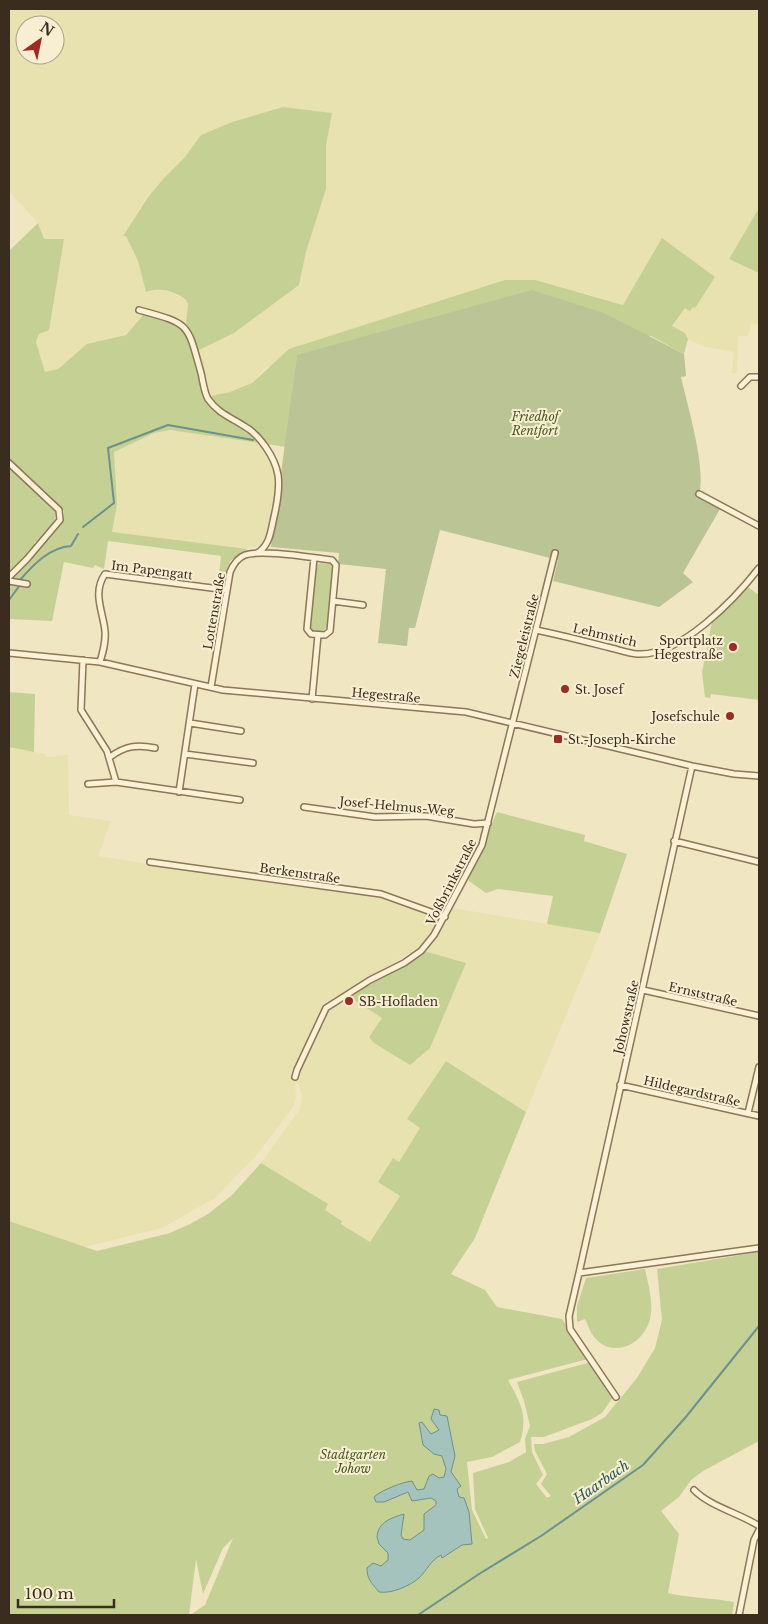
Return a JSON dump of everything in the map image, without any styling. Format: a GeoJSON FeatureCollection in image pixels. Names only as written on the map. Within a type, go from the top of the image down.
{"type":"FeatureCollection","features":[{"type":"Feature","properties":{"kind":"street","name":"Lottenstraße"},"geometry":{"type":"LineString","coordinates":[[139,310],[169,318],[186,328],[192,339],[207,397],[222,414],[246,426],[258,436],[278,474],[274,515],[269,539],[262,551],[245,556],[235,563],[230,572],[211,688]]}},
{"type":"Feature","properties":{"kind":"street"},"geometry":{"type":"LineString","coordinates":[[741,386],[750,377],[759,377]]}},
{"type":"Feature","properties":{"kind":"street"},"geometry":{"type":"LineString","coordinates":[[9,463],[59,510],[60,520],[9,577]]}},
{"type":"Feature","properties":{"kind":"street"},"geometry":{"type":"LineString","coordinates":[[699,494],[759,526]]}},
{"type":"Feature","properties":{"kind":"street"},"geometry":{"type":"LineString","coordinates":[[256,553],[314,558],[332,560],[336,565],[333,601],[330,631],[325,635],[311,634],[307,629],[314,558]]}},
{"type":"Feature","properties":{"kind":"street","name":"Ziegeleistraße"},"geometry":{"type":"LineString","coordinates":[[513,723],[555,553]]}},
{"type":"Feature","properties":{"kind":"street","name":"Lehmstich"},"geometry":{"type":"LineString","coordinates":[[536,630],[637,654],[658,652],[688,636],[708,620],[745,586],[759,568]]}},
{"type":"Feature","properties":{"kind":"street","name":"Im Papengatt"},"geometry":{"type":"LineString","coordinates":[[100,662],[105,641],[98,602],[101,580],[105,574],[227,590]]}},
{"type":"Feature","properties":{"kind":"street"},"geometry":{"type":"LineString","coordinates":[[9,581],[27,584]]}},
{"type":"Feature","properties":{"kind":"street"},"geometry":{"type":"LineString","coordinates":[[333,601],[363,605]]}},
{"type":"Feature","properties":{"kind":"street"},"geometry":{"type":"LineString","coordinates":[[312,699],[318,635]]}},
{"type":"Feature","properties":{"kind":"street","name":"Hegestraße"},"geometry":{"type":"LineString","coordinates":[[9,653],[100,662],[211,688],[466,712],[692,766],[734,774],[759,776]]}},
{"type":"Feature","properties":{"kind":"street"},"geometry":{"type":"LineString","coordinates":[[83,660],[81,710],[109,754],[116,782]]}},
{"type":"Feature","properties":{"kind":"street"},"geometry":{"type":"LineString","coordinates":[[179,792],[195,684]]}},
{"type":"Feature","properties":{"kind":"street"},"geometry":{"type":"LineString","coordinates":[[190,723],[241,731]]}},
{"type":"Feature","properties":{"kind":"street","name":"Voßbrinkstraße"},"geometry":{"type":"LineString","coordinates":[[295,1077],[326,1008],[370,980],[404,963],[420,951],[434,936],[482,845],[513,723]]}},
{"type":"Feature","properties":{"kind":"street"},"geometry":{"type":"LineString","coordinates":[[109,754],[133,746],[155,748]]}},
{"type":"Feature","properties":{"kind":"street"},"geometry":{"type":"LineString","coordinates":[[186,754],[253,763]]}},
{"type":"Feature","properties":{"kind":"street","name":"Johowstraße"},"geometry":{"type":"LineString","coordinates":[[616,1397],[570,1329],[569,1316],[692,766]]}},
{"type":"Feature","properties":{"kind":"street"},"geometry":{"type":"LineString","coordinates":[[88,784],[116,782],[240,800]]}},
{"type":"Feature","properties":{"kind":"street","name":"Josef-Helmus-Weg"},"geometry":{"type":"LineString","coordinates":[[304,807],[375,817],[426,816],[474,824],[488,823]]}},
{"type":"Feature","properties":{"kind":"street"},"geometry":{"type":"LineString","coordinates":[[674,841],[759,862]]}},
{"type":"Feature","properties":{"kind":"street","name":"Berkenstraße"},"geometry":{"type":"LineString","coordinates":[[150,862],[381,894],[445,916]]}},
{"type":"Feature","properties":{"kind":"street","name":"Ernststraße"},"geometry":{"type":"LineString","coordinates":[[643,990],[759,1016]]}},
{"type":"Feature","properties":{"kind":"street"},"geometry":{"type":"LineString","coordinates":[[748,1113],[759,1067]]}},
{"type":"Feature","properties":{"kind":"street","name":"Hildegardstraße"},"geometry":{"type":"LineString","coordinates":[[620,1085],[759,1116]]}},
{"type":"Feature","properties":{"kind":"street"},"geometry":{"type":"LineString","coordinates":[[578,1273],[759,1248]]}},
{"type":"Feature","properties":{"kind":"street"},"geometry":{"type":"LineString","coordinates":[[694,1490],[701,1497],[745,1516],[759,1528],[754,1540],[739,1615]]}},
{"type":"Feature","properties":{"kind":"shaded area"},"geometry":{"type":"Polygon","coordinates":[[[9,9],[759,9],[759,208],[729,259],[759,273],[759,325],[751,323],[748,336],[738,336],[737,373],[732,373],[734,352],[705,347],[688,339],[685,333],[672,327],[685,308],[715,277],[623,305],[577,291],[266,367],[252,383],[230,392],[209,397],[197,351],[234,333],[299,285],[306,252],[326,189],[326,146],[332,113],[283,107],[232,122],[201,135],[185,157],[148,196],[123,235],[126,235],[138,261],[146,291],[154,287],[163,289],[186,300],[188,304],[186,323],[181,328],[134,326],[126,334],[117,338],[87,344],[58,369],[45,372],[36,342],[64,239],[44,239],[38,223],[9,191],[9,9]]]}},
{"type":"Feature","properties":{"kind":"shaded area"},"geometry":{"type":"Polygon","coordinates":[[[170,430],[260,443],[274,471],[275,492],[267,537],[259,546],[239,550],[112,532],[117,505],[114,452],[154,433],[170,430]]]}},
{"type":"Feature","properties":{"kind":"shaded area"},"geometry":{"type":"Polygon","coordinates":[[[9,747],[45,754],[46,757],[68,755],[69,815],[111,821],[98,856],[276,884],[380,896],[440,917],[428,939],[417,949],[362,981],[365,987],[349,996],[382,1018],[369,1037],[466,964],[424,951],[438,934],[453,908],[600,933],[526,1112],[447,1061],[407,1119],[421,1128],[412,1144],[399,1162],[393,1158],[378,1182],[400,1196],[370,1242],[341,1223],[342,1220],[324,1210],[327,1204],[261,1163],[300,1109],[302,1096],[299,1085],[295,1082],[296,1096],[294,1106],[255,1157],[215,1198],[162,1228],[84,1247],[9,1221],[9,747]]]}},
{"type":"Feature","properties":{"kind":"green space"},"geometry":{"type":"Polygon","coordinates":[[[283,107],[332,113],[326,146],[326,189],[306,252],[299,285],[234,333],[197,351],[186,323],[188,304],[186,300],[166,290],[156,289],[146,292],[138,261],[126,236],[123,236],[148,197],[185,157],[201,135],[232,122],[283,107]]]}},
{"type":"Feature","properties":{"kind":"green space"},"geometry":{"type":"Polygon","coordinates":[[[759,208],[759,273],[729,259],[759,208]]]}},
{"type":"Feature","properties":{"kind":"green space"},"geometry":{"type":"Polygon","coordinates":[[[38,223],[44,239],[64,239],[49,330],[39,334],[36,342],[45,372],[58,369],[87,344],[126,335],[145,313],[176,323],[187,335],[206,397],[230,392],[252,383],[289,349],[505,280],[535,280],[623,305],[662,238],[715,277],[695,308],[693,307],[690,311],[685,308],[672,326],[685,333],[688,339],[684,354],[651,336],[297,355],[286,447],[170,430],[154,433],[114,452],[117,505],[112,532],[247,549],[230,561],[223,583],[218,584],[221,556],[108,541],[104,569],[95,565],[93,568],[64,562],[52,621],[9,619],[9,584],[24,585],[11,578],[64,517],[64,511],[9,459],[9,251],[38,223]]]}},
{"type":"Feature","properties":{"kind":"green space","name":"Friedhof Rentfort"},"geometry":{"type":"Polygon","coordinates":[[[532,290],[604,313],[684,354],[686,376],[681,377],[699,456],[700,486],[698,497],[720,509],[683,573],[693,582],[659,607],[553,581],[558,560],[440,530],[415,628],[409,628],[407,646],[378,643],[386,569],[338,564],[339,553],[271,547],[297,355],[532,290]]]}},
{"type":"Feature","properties":{"kind":"green space"},"geometry":{"type":"Polygon","coordinates":[[[9,465],[54,509],[55,519],[54,523],[38,542],[34,542],[35,545],[9,572],[9,465]]]}},
{"type":"Feature","properties":{"kind":"green space"},"geometry":{"type":"Polygon","coordinates":[[[320,563],[330,564],[333,568],[328,626],[322,632],[312,631],[310,625],[316,566],[320,563]]]}},
{"type":"Feature","properties":{"kind":"green space","name":"Sportplatz Hegestraße"},"geometry":{"type":"Polygon","coordinates":[[[748,587],[759,595],[759,700],[711,694],[710,698],[705,697],[702,672],[712,622],[748,587]]]}},
{"type":"Feature","properties":{"kind":"green space"},"geometry":{"type":"Polygon","coordinates":[[[9,692],[35,694],[34,752],[9,747],[9,692]]]}},
{"type":"Feature","properties":{"kind":"green space"},"geometry":{"type":"Polygon","coordinates":[[[497,812],[585,835],[584,841],[627,854],[600,933],[547,924],[553,896],[498,889],[486,893],[469,881],[468,876],[497,812]]]}},
{"type":"Feature","properties":{"kind":"green space"},"geometry":{"type":"Polygon","coordinates":[[[424,951],[466,963],[430,1048],[410,1065],[374,1043],[369,1037],[382,1018],[348,996],[407,965],[424,951]]]}},
{"type":"Feature","properties":{"kind":"green space","name":"Stadtgarten Johow"},"geometry":{"type":"Polygon","coordinates":[[[446,1061],[526,1112],[475,1238],[451,1274],[485,1290],[497,1307],[562,1319],[588,1359],[508,1380],[522,1410],[523,1425],[520,1442],[492,1457],[467,1462],[472,1510],[486,1539],[488,1538],[475,1509],[473,1473],[509,1462],[526,1452],[525,1439],[530,1426],[517,1382],[591,1362],[613,1397],[602,1413],[592,1419],[544,1437],[531,1437],[532,1452],[543,1475],[536,1484],[547,1498],[551,1496],[541,1484],[547,1474],[535,1451],[534,1444],[543,1444],[569,1437],[605,1417],[637,1378],[655,1348],[662,1320],[657,1269],[759,1252],[759,1441],[703,1471],[691,1480],[679,1497],[661,1511],[679,1534],[668,1593],[734,1602],[732,1615],[190,1615],[205,1605],[233,1538],[223,1548],[203,1594],[196,1559],[189,1615],[9,1615],[9,1221],[97,1251],[170,1233],[190,1224],[208,1214],[232,1195],[261,1163],[328,1204],[325,1210],[342,1221],[341,1224],[370,1242],[400,1196],[378,1182],[393,1158],[399,1162],[420,1128],[407,1119],[446,1061]]]}},
{"type":"Feature","properties":{"kind":"green space"},"geometry":{"type":"Polygon","coordinates":[[[645,1269],[651,1307],[647,1328],[635,1342],[627,1346],[618,1348],[602,1344],[594,1337],[585,1319],[577,1322],[577,1306],[586,1278],[645,1269]]]}},
{"type":"Feature","properties":{"kind":"water"},"geometry":{"type":"Polygon","coordinates":[[[434,1409],[439,1410],[440,1415],[447,1416],[455,1456],[451,1472],[461,1486],[457,1489],[459,1497],[464,1498],[469,1512],[472,1544],[462,1545],[442,1558],[441,1555],[437,1557],[419,1578],[406,1586],[395,1591],[379,1592],[369,1578],[367,1568],[373,1563],[381,1566],[388,1560],[388,1553],[379,1544],[377,1537],[380,1528],[390,1519],[404,1514],[401,1535],[403,1539],[410,1540],[424,1530],[424,1514],[436,1505],[436,1501],[431,1498],[412,1501],[408,1492],[384,1502],[376,1502],[374,1497],[392,1487],[412,1481],[417,1490],[424,1489],[429,1476],[433,1474],[439,1478],[444,1477],[446,1469],[442,1456],[434,1454],[423,1445],[419,1423],[422,1422],[431,1434],[439,1430],[431,1419],[434,1409]]]}},
{"type":"Feature","properties":{"kind":"waterway"},"geometry":{"type":"LineString","coordinates":[[83,527],[114,503],[108,448],[168,425],[253,440]]}},
{"type":"Feature","properties":{"kind":"waterway"},"geometry":{"type":"LineString","coordinates":[[20,580],[36,563],[49,553],[71,546],[78,534]]}},
{"type":"Feature","properties":{"kind":"waterway"},"geometry":{"type":"LineString","coordinates":[[9,600],[20,585]]}},
{"type":"Feature","properties":{"kind":"waterway","name":"Haarbach"},"geometry":{"type":"LineString","coordinates":[[418,1615],[479,1574],[541,1536],[643,1465],[685,1418],[759,1326]]}},
{"type":"Feature","properties":{"kind":"place","name":"Sportplatz Hegestraße"},"geometry":{"type":"Point","coordinates":[733,647]}},
{"type":"Feature","properties":{"kind":"place","name":"St. Josef"},"geometry":{"type":"Point","coordinates":[565,689]}},
{"type":"Feature","properties":{"kind":"place","name":"Josefschule"},"geometry":{"type":"Point","coordinates":[730,716]}},
{"type":"Feature","properties":{"kind":"place","name":"St.-Joseph-Kirche"},"geometry":{"type":"Point","coordinates":[558,739]}},
{"type":"Feature","properties":{"kind":"place","name":"SB-Hofladen"},"geometry":{"type":"Point","coordinates":[349,1001]}}]}
